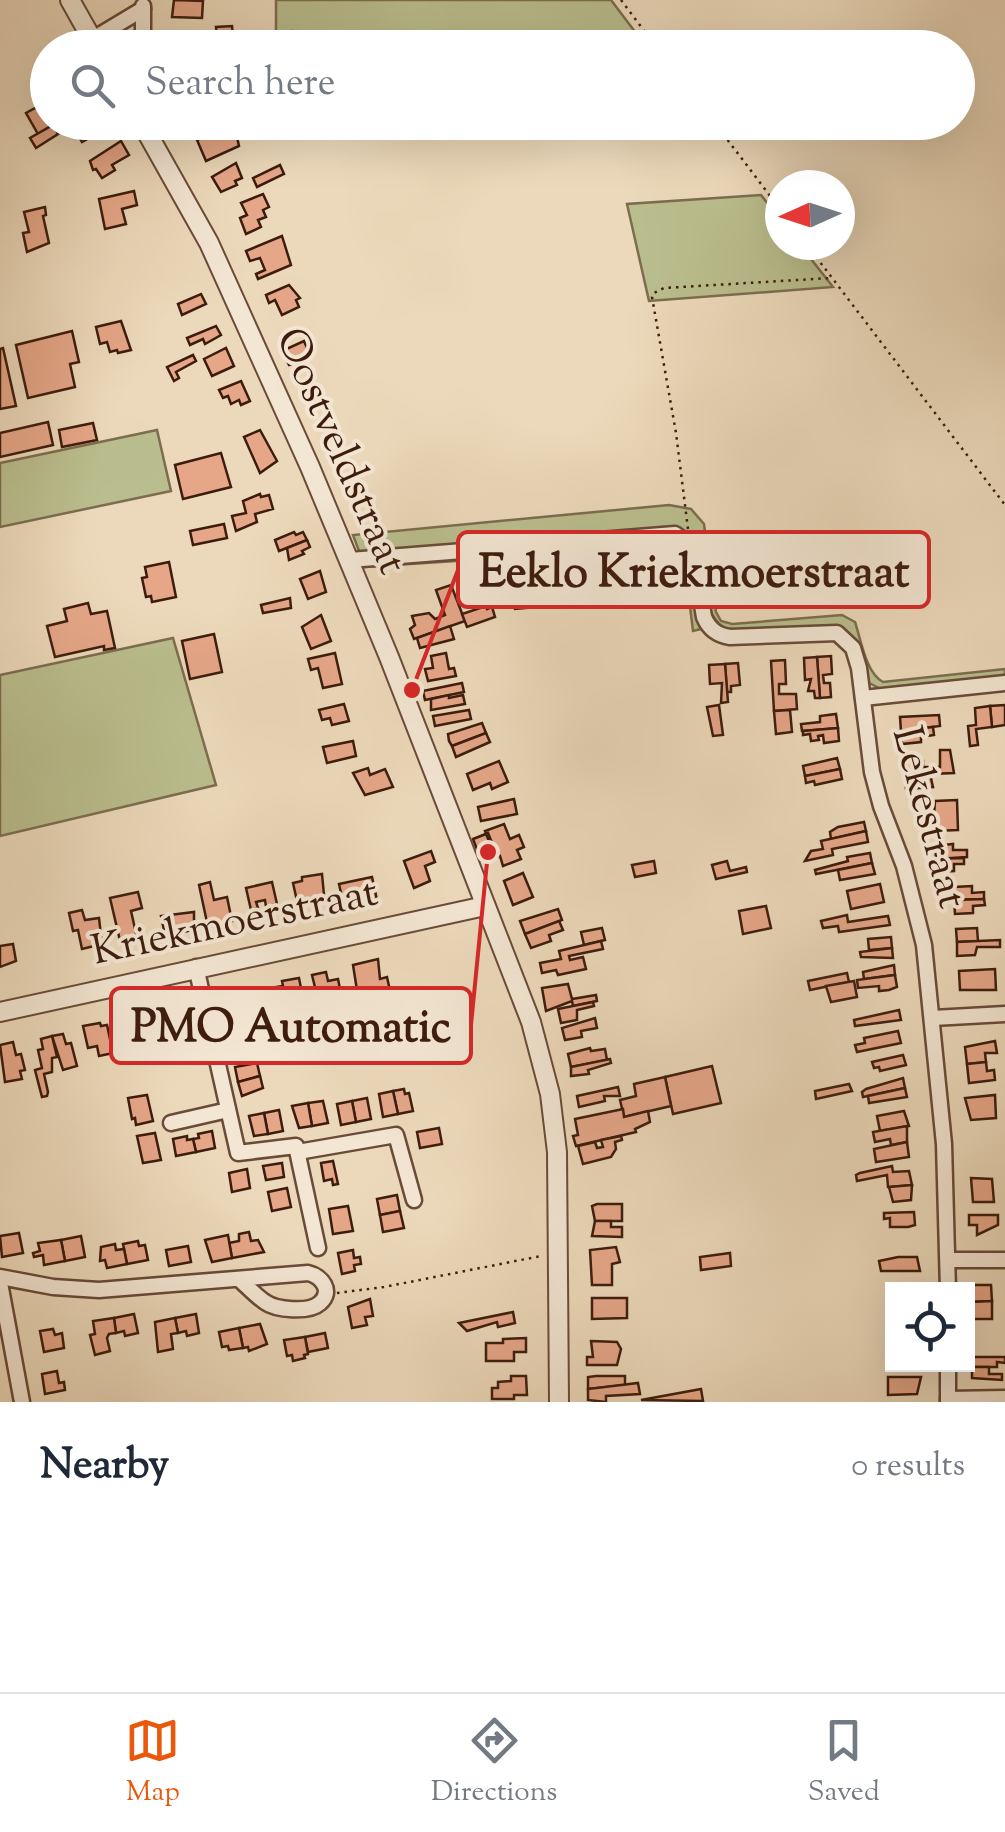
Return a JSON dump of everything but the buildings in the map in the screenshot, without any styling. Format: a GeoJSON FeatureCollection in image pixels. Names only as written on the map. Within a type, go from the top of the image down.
{"type":"FeatureCollection","features":[{"type":"Feature","properties":{"kind":"street"},"geometry":{"type":"LineString","coordinates":[[70,0],[87,30]]}},
{"type":"Feature","properties":{"kind":"street"},"geometry":{"type":"LineString","coordinates":[[111,30],[144,4]]}},
{"type":"Feature","properties":{"kind":"street"},"geometry":{"type":"LineString","coordinates":[[143,30],[144,4]]}},
{"type":"Feature","properties":{"kind":"street","name":"Oostveldstraat"},"geometry":{"type":"LineString","coordinates":[[151,140],[209,243],[350,560],[531,1022],[546,1076],[557,1152],[559,1402]]}},
{"type":"Feature","properties":{"kind":"street"},"geometry":{"type":"LineString","coordinates":[[350,560],[675,534],[687,540]]}},
{"type":"Feature","properties":{"kind":"street","name":"Lekestraat"},"geometry":{"type":"LineString","coordinates":[[687,540],[694,554],[708,626],[722,636],[836,633],[853,648],[880,806],[916,907],[933,1018],[944,1144],[948,1282]]}},
{"type":"Feature","properties":{"kind":"street"},"geometry":{"type":"LineString","coordinates":[[863,698],[1005,682]]}},
{"type":"Feature","properties":{"kind":"street","name":"Kriekmoerstraat"},"geometry":{"type":"LineString","coordinates":[[0,1012],[485,906]]}},
{"type":"Feature","properties":{"kind":"street"},"geometry":{"type":"LineString","coordinates":[[196,968],[238,1153],[296,1146],[318,1248]]}},
{"type":"Feature","properties":{"kind":"street"},"geometry":{"type":"LineString","coordinates":[[933,1018],[1005,1014]]}},
{"type":"Feature","properties":{"kind":"street"},"geometry":{"type":"LineString","coordinates":[[171,1122],[228,1110]]}},
{"type":"Feature","properties":{"kind":"street"},"geometry":{"type":"LineString","coordinates":[[298,1152],[396,1135],[414,1200]]}},
{"type":"Feature","properties":{"kind":"street"},"geometry":{"type":"LineString","coordinates":[[948,1260],[1005,1260]]}},
{"type":"Feature","properties":{"kind":"street"},"geometry":{"type":"LineString","coordinates":[[22,1402],[6,1351],[0,1280],[100,1290],[308,1273],[319,1276],[326,1294],[320,1303],[310,1307],[279,1308],[266,1304],[240,1280]]}},
{"type":"Feature","properties":{"kind":"street"},"geometry":{"type":"LineString","coordinates":[[948,1372],[948,1400],[1005,1398]]}},
{"type":"Feature","properties":{"kind":"path"},"geometry":{"type":"LineString","coordinates":[[620,0],[643,30]]}},
{"type":"Feature","properties":{"kind":"path"},"geometry":{"type":"LineString","coordinates":[[728,140],[765,189]]}},
{"type":"Feature","properties":{"kind":"path"},"geometry":{"type":"LineString","coordinates":[[817,260],[1005,505]]}},
{"type":"Feature","properties":{"kind":"path"},"geometry":{"type":"LineString","coordinates":[[687,540],[676,433],[654,292],[664,288],[831,278]]}},
{"type":"Feature","properties":{"kind":"path"},"geometry":{"type":"LineString","coordinates":[[326,1294],[384,1288],[558,1252]]}},
{"type":"Feature","properties":{"kind":"green space"},"geometry":{"type":"Polygon","coordinates":[[[276,0],[611,0],[634,30],[276,30],[276,0]]]}},
{"type":"Feature","properties":{"kind":"green space"},"geometry":{"type":"Polygon","coordinates":[[[761,195],[765,200],[765,260],[812,260],[833,287],[649,301],[627,204],[761,195]]]}},
{"type":"Feature","properties":{"kind":"green space"},"geometry":{"type":"Polygon","coordinates":[[[157,430],[171,491],[0,527],[0,463],[157,430]]]}},
{"type":"Feature","properties":{"kind":"green space"},"geometry":{"type":"Polygon","coordinates":[[[669,505],[691,509],[704,524],[716,612],[721,621],[732,624],[842,615],[855,622],[868,664],[883,682],[1005,669],[1005,677],[883,690],[867,682],[855,641],[834,626],[729,630],[720,625],[708,604],[695,538],[678,528],[663,527],[664,537],[672,537],[686,549],[701,629],[693,631],[684,558],[669,547],[365,567],[353,535],[669,505]]]}},
{"type":"Feature","properties":{"kind":"green space"},"geometry":{"type":"Polygon","coordinates":[[[173,638],[216,785],[0,836],[0,675],[173,638]]]}},
{"type":"Feature","properties":{"kind":"place","name":"Eeklo Kriekmoerstraat"},"geometry":{"type":"Point","coordinates":[412,690]}},
{"type":"Feature","properties":{"kind":"place","name":"PMO Automatic"},"geometry":{"type":"Point","coordinates":[488,852]}}]}
